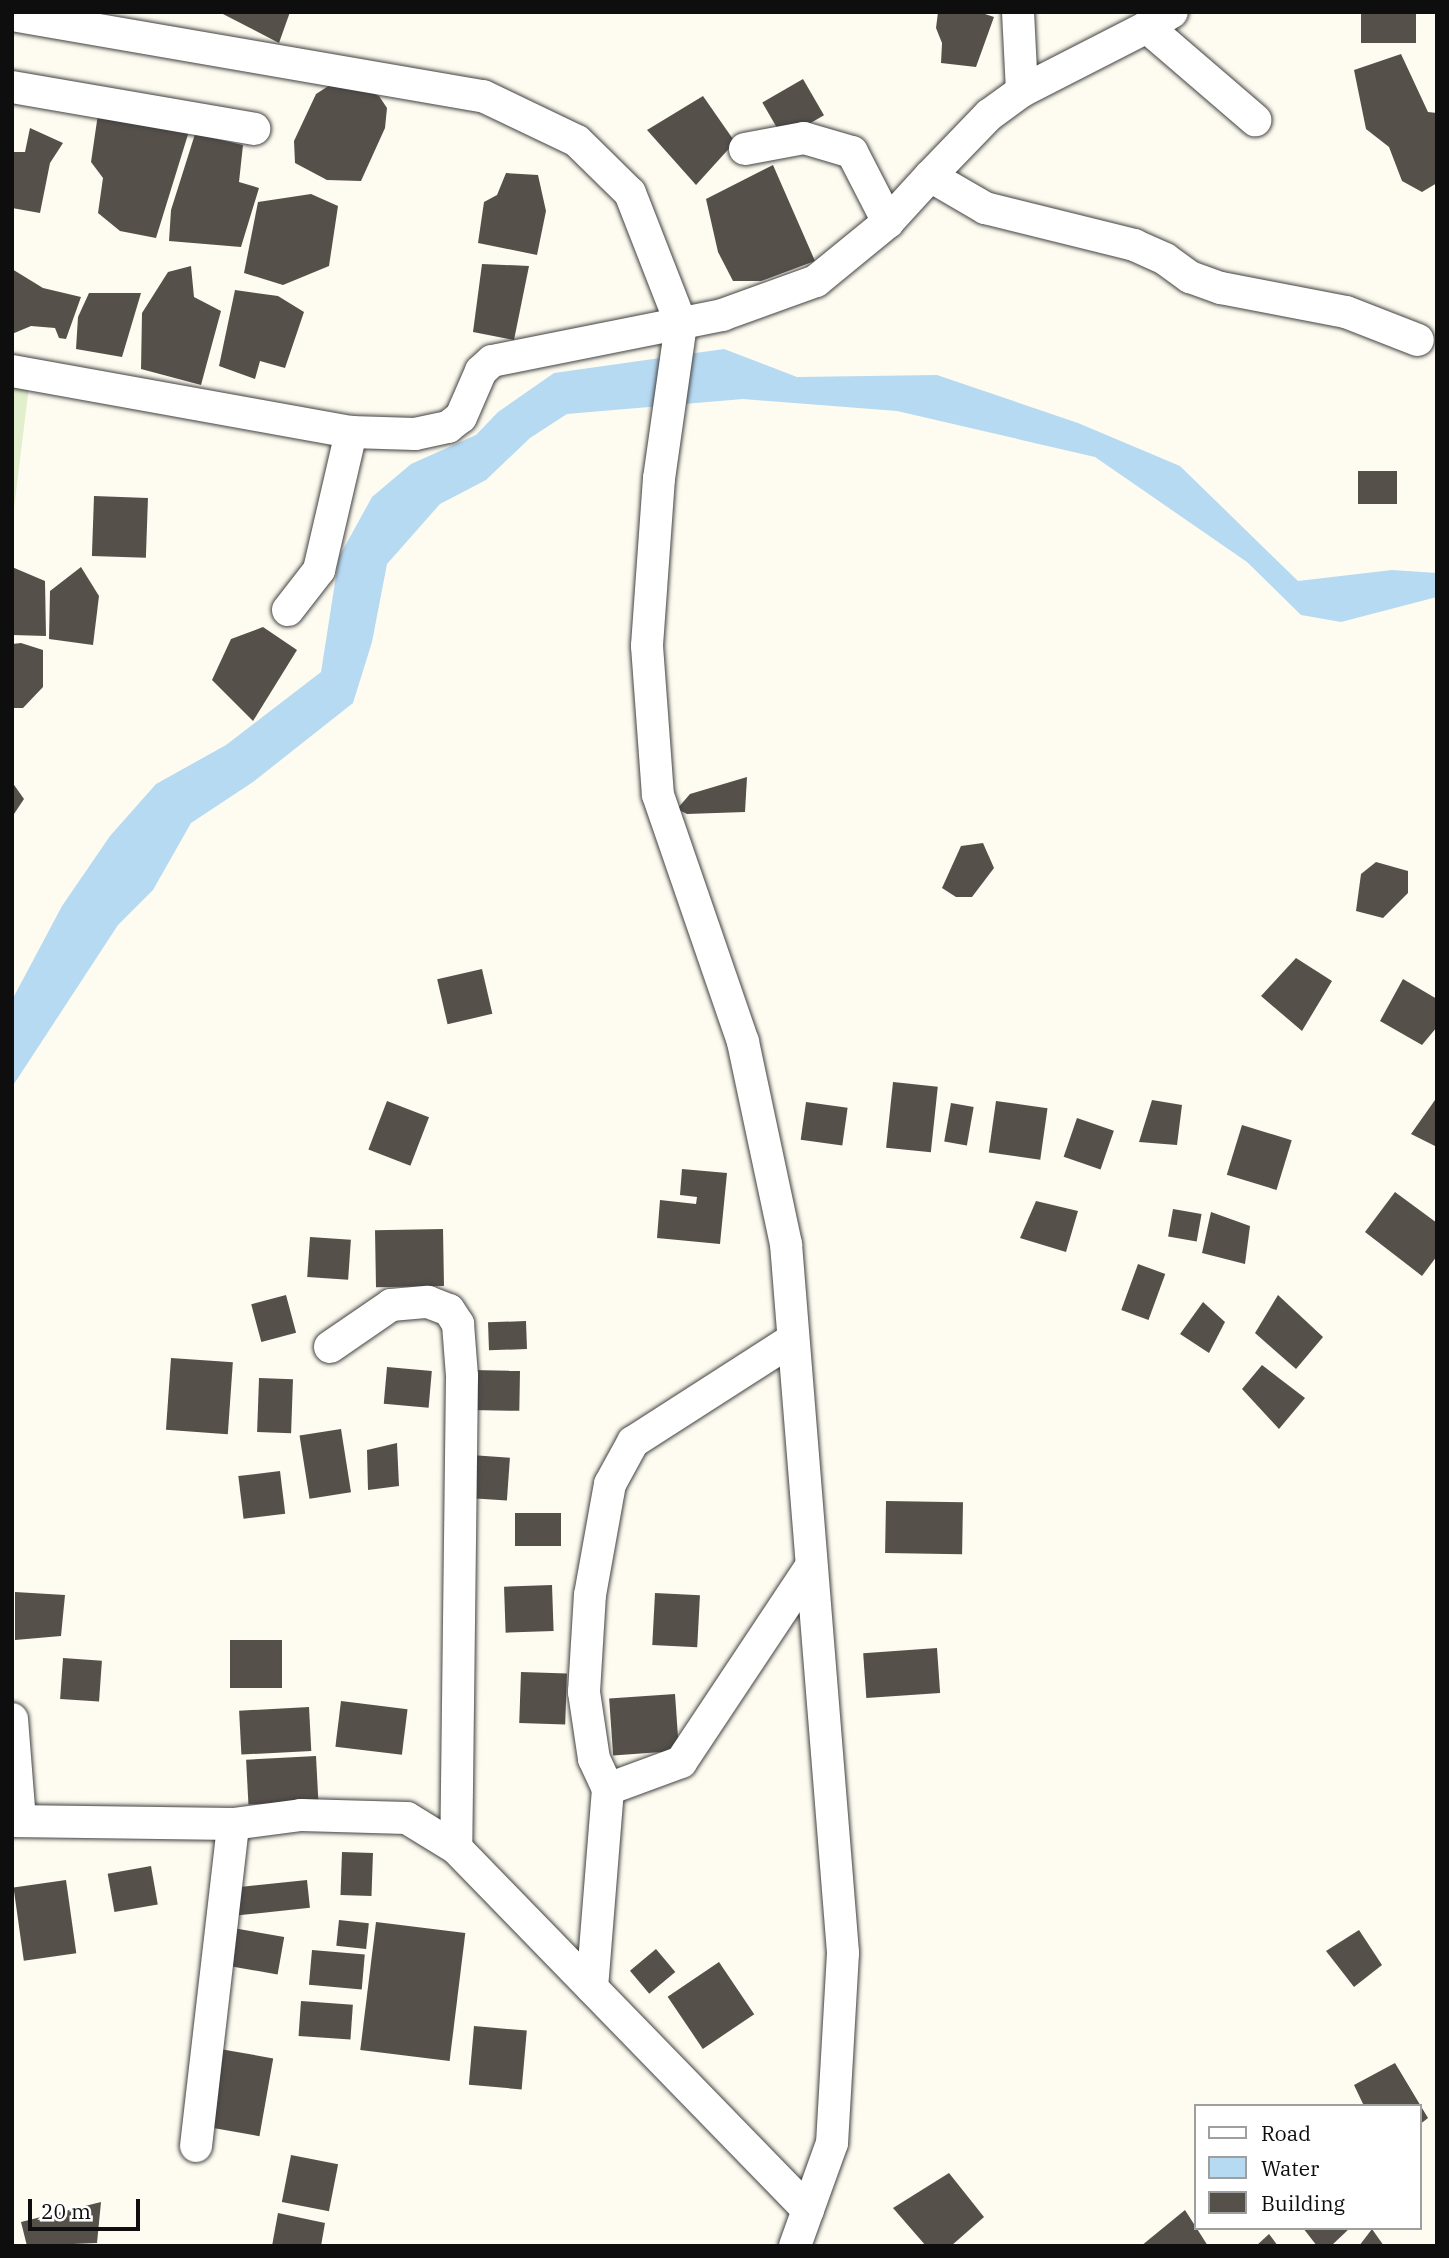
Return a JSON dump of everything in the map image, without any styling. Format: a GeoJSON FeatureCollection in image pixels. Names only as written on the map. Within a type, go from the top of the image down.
{"type":"FeatureCollection","features":[{"type":"Feature","properties":{"kind":"street"},"geometry":{"type":"LineString","coordinates":[[1018,12],[1022,91]]}},
{"type":"Feature","properties":{"kind":"street"},"geometry":{"type":"LineString","coordinates":[[12,15],[483,96],[577,142],[630,193],[681,324],[659,478],[647,646],[659,795],[743,1042],[786,1244],[843,1953],[831,2143],[795,2246]]}},
{"type":"Feature","properties":{"kind":"street"},"geometry":{"type":"LineString","coordinates":[[12,371],[351,432],[415,434],[447,427],[461,417],[481,371],[492,361],[722,315],[816,281],[888,222],[989,115],[1022,91],[1160,19],[1255,120]]}},
{"type":"Feature","properties":{"kind":"street"},"geometry":{"type":"LineString","coordinates":[[12,87],[254,129]]}},
{"type":"Feature","properties":{"kind":"street"},"geometry":{"type":"LineString","coordinates":[[746,149],[804,138],[852,152],[888,222]]}},
{"type":"Feature","properties":{"kind":"street"},"geometry":{"type":"LineString","coordinates":[[930,176],[985,208],[1134,245],[1190,277],[1221,288],[1346,312],[1418,340]]}},
{"type":"Feature","properties":{"kind":"street"},"geometry":{"type":"LineString","coordinates":[[288,610],[319,570],[351,432]]}},
{"type":"Feature","properties":{"kind":"street"},"geometry":{"type":"LineString","coordinates":[[330,1347],[391,1305],[428,1302],[449,1310],[458,1324],[462,1376],[456,1848]]}},
{"type":"Feature","properties":{"kind":"street"},"geometry":{"type":"LineString","coordinates":[[592,1988],[608,1789],[594,1759],[584,1692],[590,1595],[610,1484],[633,1442],[792,1340]]}},
{"type":"Feature","properties":{"kind":"street"},"geometry":{"type":"LineString","coordinates":[[608,1789],[681,1762],[810,1568]]}},
{"type":"Feature","properties":{"kind":"street"},"geometry":{"type":"LineString","coordinates":[[12,1719],[16,1821],[233,1824],[301,1815],[407,1818],[456,1848],[808,2210]]}},
{"type":"Feature","properties":{"kind":"street"},"geometry":{"type":"LineString","coordinates":[[196,2146],[233,1824]]}},
{"type":"Feature","properties":{"kind":"green space"},"geometry":{"type":"Polygon","coordinates":[[[12,381],[29,386],[12,525],[12,381]]]}},
{"type":"Feature","properties":{"kind":"water"},"geometry":{"type":"Polygon","coordinates":[[[724,349],[797,377],[937,375],[1078,423],[1180,466],[1298,581],[1392,570],[1437,573],[1437,597],[1341,622],[1301,615],[1247,562],[1095,457],[897,411],[743,399],[567,414],[530,438],[486,480],[440,504],[387,564],[372,642],[353,703],[253,782],[191,823],[153,890],[118,925],[12,1087],[12,1000],[62,906],[110,836],[156,784],[226,745],[321,672],[339,557],[372,497],[411,464],[476,435],[498,412],[554,373],[724,349]]]}},
{"type":"Feature","properties":{"kind":"building"},"geometry":{"type":"Polygon","coordinates":[[[219,12],[290,12],[279,43],[219,12]]]}},
{"type":"Feature","properties":{"kind":"building"},"geometry":{"type":"Polygon","coordinates":[[[938,12],[979,12],[994,17],[976,67],[941,63],[942,43],[936,28],[938,12]]]}},
{"type":"Feature","properties":{"kind":"building"},"geometry":{"type":"Polygon","coordinates":[[[1361,12],[1416,12],[1416,43],[1361,43],[1361,12]]]}},
{"type":"Feature","properties":{"kind":"building"},"geometry":{"type":"Polygon","coordinates":[[[1401,54],[1428,112],[1437,113],[1437,183],[1422,192],[1402,181],[1389,147],[1366,129],[1354,70],[1401,54]]]}},
{"type":"Feature","properties":{"kind":"building"},"geometry":{"type":"Polygon","coordinates":[[[341,78],[379,96],[387,108],[385,128],[361,181],[327,180],[295,163],[294,141],[316,94],[341,78]]]}},
{"type":"Feature","properties":{"kind":"building"},"geometry":{"type":"Polygon","coordinates":[[[803,79],[824,115],[783,139],[762,102],[803,79]]]}},
{"type":"Feature","properties":{"kind":"building"},"geometry":{"type":"Polygon","coordinates":[[[703,96],[735,142],[696,185],[647,130],[703,96]]]}},
{"type":"Feature","properties":{"kind":"building"},"geometry":{"type":"Polygon","coordinates":[[[98,114],[190,128],[156,238],[120,231],[98,213],[103,178],[91,162],[98,114]]]}},
{"type":"Feature","properties":{"kind":"building"},"geometry":{"type":"Polygon","coordinates":[[[30,128],[63,143],[50,163],[40,213],[12,208],[12,152],[25,152],[30,128]]]}},
{"type":"Feature","properties":{"kind":"building"},"geometry":{"type":"Polygon","coordinates":[[[195,134],[243,145],[239,182],[259,188],[241,247],[169,241],[171,210],[195,134]]]}},
{"type":"Feature","properties":{"kind":"building"},"geometry":{"type":"Polygon","coordinates":[[[773,165],[815,261],[761,281],[733,281],[718,252],[706,199],[773,165]]]}},
{"type":"Feature","properties":{"kind":"building"},"geometry":{"type":"Polygon","coordinates":[[[506,173],[538,175],[546,211],[537,255],[478,243],[484,202],[497,195],[506,173]]]}},
{"type":"Feature","properties":{"kind":"building"},"geometry":{"type":"Polygon","coordinates":[[[311,194],[338,206],[329,266],[283,285],[244,273],[258,202],[311,194]]]}},
{"type":"Feature","properties":{"kind":"building"},"geometry":{"type":"Polygon","coordinates":[[[482,264],[529,266],[514,340],[473,332],[482,264]]]}},
{"type":"Feature","properties":{"kind":"building"},"geometry":{"type":"Polygon","coordinates":[[[191,266],[194,297],[221,311],[201,385],[141,369],[142,313],[168,272],[191,266]]]}},
{"type":"Feature","properties":{"kind":"building"},"geometry":{"type":"Polygon","coordinates":[[[12,269],[43,288],[81,297],[66,339],[59,338],[55,328],[31,326],[12,334],[12,269]]]}},
{"type":"Feature","properties":{"kind":"building"},"geometry":{"type":"Polygon","coordinates":[[[235,290],[278,296],[304,312],[285,368],[260,361],[255,379],[219,366],[235,290]]]}},
{"type":"Feature","properties":{"kind":"building"},"geometry":{"type":"Polygon","coordinates":[[[89,293],[141,293],[122,357],[76,349],[78,317],[89,293]]]}},
{"type":"Feature","properties":{"kind":"building"},"geometry":{"type":"Polygon","coordinates":[[[1358,471],[1397,471],[1397,504],[1358,504],[1358,471]]]}},
{"type":"Feature","properties":{"kind":"building"},"geometry":{"type":"Polygon","coordinates":[[[94,496],[148,498],[146,558],[92,556],[94,496]]]}},
{"type":"Feature","properties":{"kind":"building"},"geometry":{"type":"Polygon","coordinates":[[[12,567],[45,581],[46,636],[12,635],[12,567]]]}},
{"type":"Feature","properties":{"kind":"building"},"geometry":{"type":"Polygon","coordinates":[[[81,567],[99,596],[93,645],[49,639],[50,591],[81,567]]]}},
{"type":"Feature","properties":{"kind":"building"},"geometry":{"type":"Polygon","coordinates":[[[263,627],[297,650],[253,721],[212,680],[231,639],[263,627]]]}},
{"type":"Feature","properties":{"kind":"building"},"geometry":{"type":"Polygon","coordinates":[[[21,643],[43,650],[43,687],[23,708],[12,708],[12,644],[21,643]]]}},
{"type":"Feature","properties":{"kind":"building"},"geometry":{"type":"Polygon","coordinates":[[[747,777],[745,812],[687,814],[677,809],[690,794],[747,777]]]}},
{"type":"Feature","properties":{"kind":"building"},"geometry":{"type":"Polygon","coordinates":[[[12,782],[24,799],[12,817],[12,782]]]}},
{"type":"Feature","properties":{"kind":"building"},"geometry":{"type":"Polygon","coordinates":[[[983,843],[994,868],[972,897],[956,897],[942,888],[961,846],[983,843]]]}},
{"type":"Feature","properties":{"kind":"building"},"geometry":{"type":"Polygon","coordinates":[[[1376,862],[1408,871],[1408,893],[1383,918],[1356,911],[1361,874],[1376,862]]]}},
{"type":"Feature","properties":{"kind":"building"},"geometry":{"type":"Polygon","coordinates":[[[1296,958],[1332,981],[1302,1031],[1261,996],[1296,958]]]}},
{"type":"Feature","properties":{"kind":"building"},"geometry":{"type":"Polygon","coordinates":[[[482,969],[492,1014],[448,1024],[437,979],[482,969]]]}},
{"type":"Feature","properties":{"kind":"building"},"geometry":{"type":"Polygon","coordinates":[[[1403,979],[1437,999],[1437,1027],[1422,1045],[1380,1021],[1403,979]]]}},
{"type":"Feature","properties":{"kind":"building"},"geometry":{"type":"Polygon","coordinates":[[[893,1082],[938,1087],[931,1152],[886,1148],[893,1082]]]}},
{"type":"Feature","properties":{"kind":"building"},"geometry":{"type":"Polygon","coordinates":[[[1152,1100],[1182,1105],[1177,1145],[1139,1142],[1152,1100]]]}},
{"type":"Feature","properties":{"kind":"building"},"geometry":{"type":"Polygon","coordinates":[[[1435,1100],[1437,1101],[1437,1147],[1411,1134],[1435,1100]]]}},
{"type":"Feature","properties":{"kind":"building"},"geometry":{"type":"Polygon","coordinates":[[[387,1101],[429,1117],[410,1166],[368,1150],[387,1101]]]}},
{"type":"Feature","properties":{"kind":"building"},"geometry":{"type":"Polygon","coordinates":[[[996,1101],[1047,1108],[1040,1160],[989,1152],[996,1101]]]}},
{"type":"Feature","properties":{"kind":"building"},"geometry":{"type":"Polygon","coordinates":[[[806,1102],[848,1108],[842,1145],[801,1140],[806,1102]]]}},
{"type":"Feature","properties":{"kind":"building"},"geometry":{"type":"Polygon","coordinates":[[[951,1103],[974,1107],[967,1145],[944,1141],[951,1103]]]}},
{"type":"Feature","properties":{"kind":"building"},"geometry":{"type":"Polygon","coordinates":[[[1077,1118],[1114,1131],[1101,1169],[1064,1157],[1077,1118]]]}},
{"type":"Feature","properties":{"kind":"building"},"geometry":{"type":"Polygon","coordinates":[[[1242,1125],[1292,1140],[1277,1190],[1227,1175],[1242,1125]]]}},
{"type":"Feature","properties":{"kind":"building"},"geometry":{"type":"Polygon","coordinates":[[[682,1169],[727,1173],[720,1244],[657,1238],[660,1200],[696,1204],[697,1197],[680,1195],[682,1169]]]}},
{"type":"Feature","properties":{"kind":"building"},"geometry":{"type":"Polygon","coordinates":[[[1395,1192],[1437,1223],[1437,1256],[1422,1276],[1365,1232],[1395,1192]]]}},
{"type":"Feature","properties":{"kind":"building"},"geometry":{"type":"Polygon","coordinates":[[[1036,1201],[1078,1211],[1066,1252],[1020,1238],[1036,1201]]]}},
{"type":"Feature","properties":{"kind":"building"},"geometry":{"type":"Polygon","coordinates":[[[1173,1209],[1202,1214],[1197,1242],[1168,1237],[1173,1209]]]}},
{"type":"Feature","properties":{"kind":"building"},"geometry":{"type":"Polygon","coordinates":[[[1211,1212],[1250,1226],[1245,1264],[1202,1253],[1211,1212]]]}},
{"type":"Feature","properties":{"kind":"building"},"geometry":{"type":"Polygon","coordinates":[[[443,1229],[444,1286],[376,1287],[375,1230],[443,1229]]]}},
{"type":"Feature","properties":{"kind":"building"},"geometry":{"type":"Polygon","coordinates":[[[310,1237],[351,1240],[348,1280],[307,1277],[310,1237]]]}},
{"type":"Feature","properties":{"kind":"building"},"geometry":{"type":"Polygon","coordinates":[[[1138,1264],[1165,1274],[1148,1320],[1121,1310],[1138,1264]]]}},
{"type":"Feature","properties":{"kind":"building"},"geometry":{"type":"Polygon","coordinates":[[[286,1295],[296,1333],[261,1342],[251,1304],[286,1295]]]}},
{"type":"Feature","properties":{"kind":"building"},"geometry":{"type":"Polygon","coordinates":[[[1278,1295],[1323,1337],[1296,1369],[1255,1333],[1278,1295]]]}},
{"type":"Feature","properties":{"kind":"building"},"geometry":{"type":"Polygon","coordinates":[[[1203,1302],[1225,1322],[1209,1353],[1180,1334],[1203,1302]]]}},
{"type":"Feature","properties":{"kind":"building"},"geometry":{"type":"Polygon","coordinates":[[[526,1321],[527,1349],[489,1350],[488,1322],[526,1321]]]}},
{"type":"Feature","properties":{"kind":"building"},"geometry":{"type":"Polygon","coordinates":[[[171,1358],[233,1362],[228,1434],[166,1430],[171,1358]]]}},
{"type":"Feature","properties":{"kind":"building"},"geometry":{"type":"Polygon","coordinates":[[[1262,1365],[1305,1398],[1279,1429],[1242,1389],[1262,1365]]]}},
{"type":"Feature","properties":{"kind":"building"},"geometry":{"type":"Polygon","coordinates":[[[387,1367],[432,1371],[429,1408],[384,1404],[387,1367]]]}},
{"type":"Feature","properties":{"kind":"building"},"geometry":{"type":"Polygon","coordinates":[[[471,1370],[520,1371],[519,1411],[470,1410],[471,1370]]]}},
{"type":"Feature","properties":{"kind":"building"},"geometry":{"type":"Polygon","coordinates":[[[259,1378],[293,1379],[291,1433],[257,1432],[259,1378]]]}},
{"type":"Feature","properties":{"kind":"building"},"geometry":{"type":"Polygon","coordinates":[[[341,1429],[351,1492],[310,1499],[300,1436],[341,1429]]]}},
{"type":"Feature","properties":{"kind":"building"},"geometry":{"type":"Polygon","coordinates":[[[397,1443],[399,1486],[368,1490],[367,1450],[397,1443]]]}},
{"type":"Feature","properties":{"kind":"building"},"geometry":{"type":"Polygon","coordinates":[[[471,1455],[510,1458],[507,1501],[468,1498],[471,1455]]]}},
{"type":"Feature","properties":{"kind":"building"},"geometry":{"type":"Polygon","coordinates":[[[280,1471],[285,1514],[244,1519],[238,1476],[280,1471]]]}},
{"type":"Feature","properties":{"kind":"building"},"geometry":{"type":"Polygon","coordinates":[[[886,1501],[963,1502],[962,1554],[885,1553],[886,1501]]]}},
{"type":"Feature","properties":{"kind":"building"},"geometry":{"type":"Polygon","coordinates":[[[515,1513],[561,1513],[561,1546],[515,1546],[515,1513]]]}},
{"type":"Feature","properties":{"kind":"building"},"geometry":{"type":"Polygon","coordinates":[[[552,1585],[554,1631],[506,1633],[504,1587],[552,1585]]]}},
{"type":"Feature","properties":{"kind":"building"},"geometry":{"type":"Polygon","coordinates":[[[15,1592],[65,1595],[61,1636],[15,1640],[15,1592]]]}},
{"type":"Feature","properties":{"kind":"building"},"geometry":{"type":"Polygon","coordinates":[[[655,1593],[700,1595],[697,1647],[652,1645],[655,1593]]]}},
{"type":"Feature","properties":{"kind":"building"},"geometry":{"type":"Polygon","coordinates":[[[230,1640],[282,1640],[282,1688],[230,1688],[230,1640]]]}},
{"type":"Feature","properties":{"kind":"building"},"geometry":{"type":"Polygon","coordinates":[[[937,1648],[940,1693],[866,1698],[863,1653],[937,1648]]]}},
{"type":"Feature","properties":{"kind":"building"},"geometry":{"type":"Polygon","coordinates":[[[63,1658],[102,1661],[99,1702],[60,1699],[63,1658]]]}},
{"type":"Feature","properties":{"kind":"building"},"geometry":{"type":"Polygon","coordinates":[[[521,1672],[567,1674],[565,1725],[519,1723],[521,1672]]]}},
{"type":"Feature","properties":{"kind":"building"},"geometry":{"type":"Polygon","coordinates":[[[675,1694],[679,1751],[613,1755],[609,1699],[675,1694]]]}},
{"type":"Feature","properties":{"kind":"building"},"geometry":{"type":"Polygon","coordinates":[[[341,1701],[408,1709],[402,1755],[335,1747],[341,1701]]]}},
{"type":"Feature","properties":{"kind":"building"},"geometry":{"type":"Polygon","coordinates":[[[309,1707],[311,1751],[241,1755],[239,1711],[309,1707]]]}},
{"type":"Feature","properties":{"kind":"building"},"geometry":{"type":"Polygon","coordinates":[[[316,1756],[318,1801],[248,1805],[246,1760],[316,1756]]]}},
{"type":"Feature","properties":{"kind":"building"},"geometry":{"type":"Polygon","coordinates":[[[342,1852],[373,1853],[371,1896],[340,1895],[342,1852]]]}},
{"type":"Feature","properties":{"kind":"building"},"geometry":{"type":"Polygon","coordinates":[[[151,1866],[158,1904],[114,1912],[108,1874],[151,1866]]]}},
{"type":"Feature","properties":{"kind":"building"},"geometry":{"type":"Polygon","coordinates":[[[66,1880],[76,1953],[24,1961],[14,1887],[66,1880]]]}},
{"type":"Feature","properties":{"kind":"building"},"geometry":{"type":"Polygon","coordinates":[[[307,1880],[310,1908],[238,1915],[235,1888],[307,1880]]]}},
{"type":"Feature","properties":{"kind":"building"},"geometry":{"type":"Polygon","coordinates":[[[339,1920],[369,1923],[366,1949],[336,1946],[339,1920]]]}},
{"type":"Feature","properties":{"kind":"building"},"geometry":{"type":"Polygon","coordinates":[[[376,1922],[465,1933],[450,2061],[360,2050],[376,1922]]]}},
{"type":"Feature","properties":{"kind":"building"},"geometry":{"type":"Polygon","coordinates":[[[233,1928],[284,1937],[278,1974],[226,1965],[233,1928]]]}},
{"type":"Feature","properties":{"kind":"building"},"geometry":{"type":"Polygon","coordinates":[[[1359,1930],[1382,1965],[1354,1987],[1326,1951],[1359,1930]]]}},
{"type":"Feature","properties":{"kind":"building"},"geometry":{"type":"Polygon","coordinates":[[[656,1949],[675,1972],[649,1994],[630,1971],[656,1949]]]}},
{"type":"Feature","properties":{"kind":"building"},"geometry":{"type":"Polygon","coordinates":[[[312,1950],[365,1955],[362,1989],[309,1985],[312,1950]]]}},
{"type":"Feature","properties":{"kind":"building"},"geometry":{"type":"Polygon","coordinates":[[[719,1962],[754,2014],[703,2049],[668,1997],[719,1962]]]}},
{"type":"Feature","properties":{"kind":"building"},"geometry":{"type":"Polygon","coordinates":[[[301,2001],[353,2005],[350,2040],[299,2036],[301,2001]]]}},
{"type":"Feature","properties":{"kind":"building"},"geometry":{"type":"Polygon","coordinates":[[[474,2026],[527,2031],[522,2089],[469,2085],[474,2026]]]}},
{"type":"Feature","properties":{"kind":"building"},"geometry":{"type":"Polygon","coordinates":[[[220,2049],[273,2058],[259,2136],[206,2127],[220,2049]]]}},
{"type":"Feature","properties":{"kind":"building"},"geometry":{"type":"Polygon","coordinates":[[[1395,2063],[1420,2104],[1363,2104],[1354,2085],[1395,2063]]]}},
{"type":"Feature","properties":{"kind":"building"},"geometry":{"type":"Polygon","coordinates":[[[1421,2106],[1428,2118],[1421,2123],[1421,2106]]]}},
{"type":"Feature","properties":{"kind":"building"},"geometry":{"type":"Polygon","coordinates":[[[291,2155],[338,2164],[329,2211],[282,2202],[291,2155]]]}},
{"type":"Feature","properties":{"kind":"building"},"geometry":{"type":"Polygon","coordinates":[[[949,2173],[984,2217],[951,2246],[926,2246],[893,2208],[949,2173]]]}},
{"type":"Feature","properties":{"kind":"building"},"geometry":{"type":"Polygon","coordinates":[[[101,2202],[97,2243],[27,2246],[21,2222],[101,2202]]]}},
{"type":"Feature","properties":{"kind":"building"},"geometry":{"type":"Polygon","coordinates":[[[1185,2210],[1194,2224],[1194,2230],[1198,2230],[1208,2246],[1141,2246],[1185,2210]]]}},
{"type":"Feature","properties":{"kind":"building"},"geometry":{"type":"Polygon","coordinates":[[[278,2213],[325,2223],[321,2246],[272,2246],[278,2213]]]}},
{"type":"Feature","properties":{"kind":"building"},"geometry":{"type":"Polygon","coordinates":[[[1305,2230],[1348,2230],[1331,2246],[1317,2246],[1305,2230]]]}},
{"type":"Feature","properties":{"kind":"building"},"geometry":{"type":"Polygon","coordinates":[[[1373,2230],[1384,2246],[1359,2246],[1373,2230]]]}},
{"type":"Feature","properties":{"kind":"building"},"geometry":{"type":"Polygon","coordinates":[[[1269,2234],[1278,2246],[1256,2246],[1269,2234]]]}}]}
